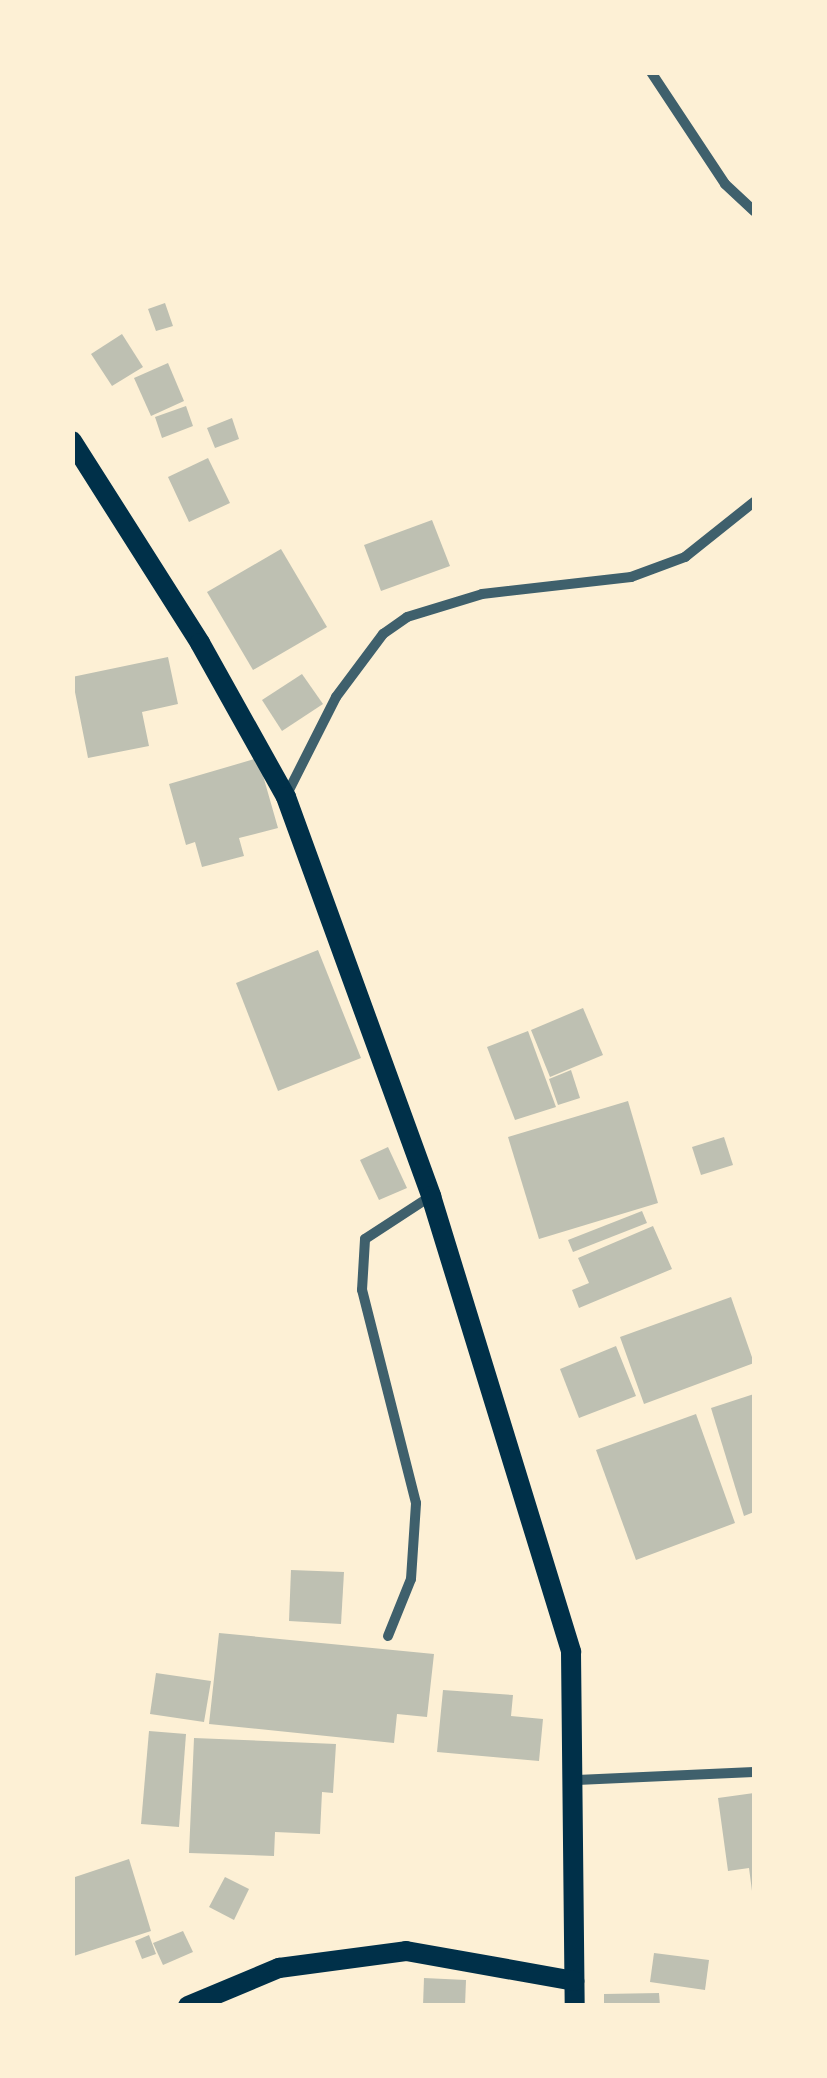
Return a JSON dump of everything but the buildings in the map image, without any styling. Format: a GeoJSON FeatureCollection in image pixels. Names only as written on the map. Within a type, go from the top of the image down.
{"type":"FeatureCollection","features":[{"type":"Feature","properties":{"kind":"main road"},"geometry":{"type":"LineString","coordinates":[[72,441],[200,643],[286,797],[432,1196],[555,1585],[571,1652],[577,1780],[574,2006]]}},
{"type":"Feature","properties":{"kind":"main road"},"geometry":{"type":"LineString","coordinates":[[188,2006],[279,1968],[406,1951],[574,1981]]}},
{"type":"Feature","properties":{"kind":"street"},"geometry":{"type":"LineString","coordinates":[[652,72],[725,184],[754,210]]}},
{"type":"Feature","properties":{"kind":"street"},"geometry":{"type":"LineString","coordinates":[[286,797],[336,697],[383,634],[407,617],[482,594],[631,577],[685,556],[754,502]]}},
{"type":"Feature","properties":{"kind":"street"},"geometry":{"type":"LineString","coordinates":[[388,1636],[410,1580],[416,1503],[362,1290],[365,1239],[432,1196]]}},
{"type":"Feature","properties":{"kind":"street"},"geometry":{"type":"LineString","coordinates":[[577,1780],[754,1772]]}}]}
